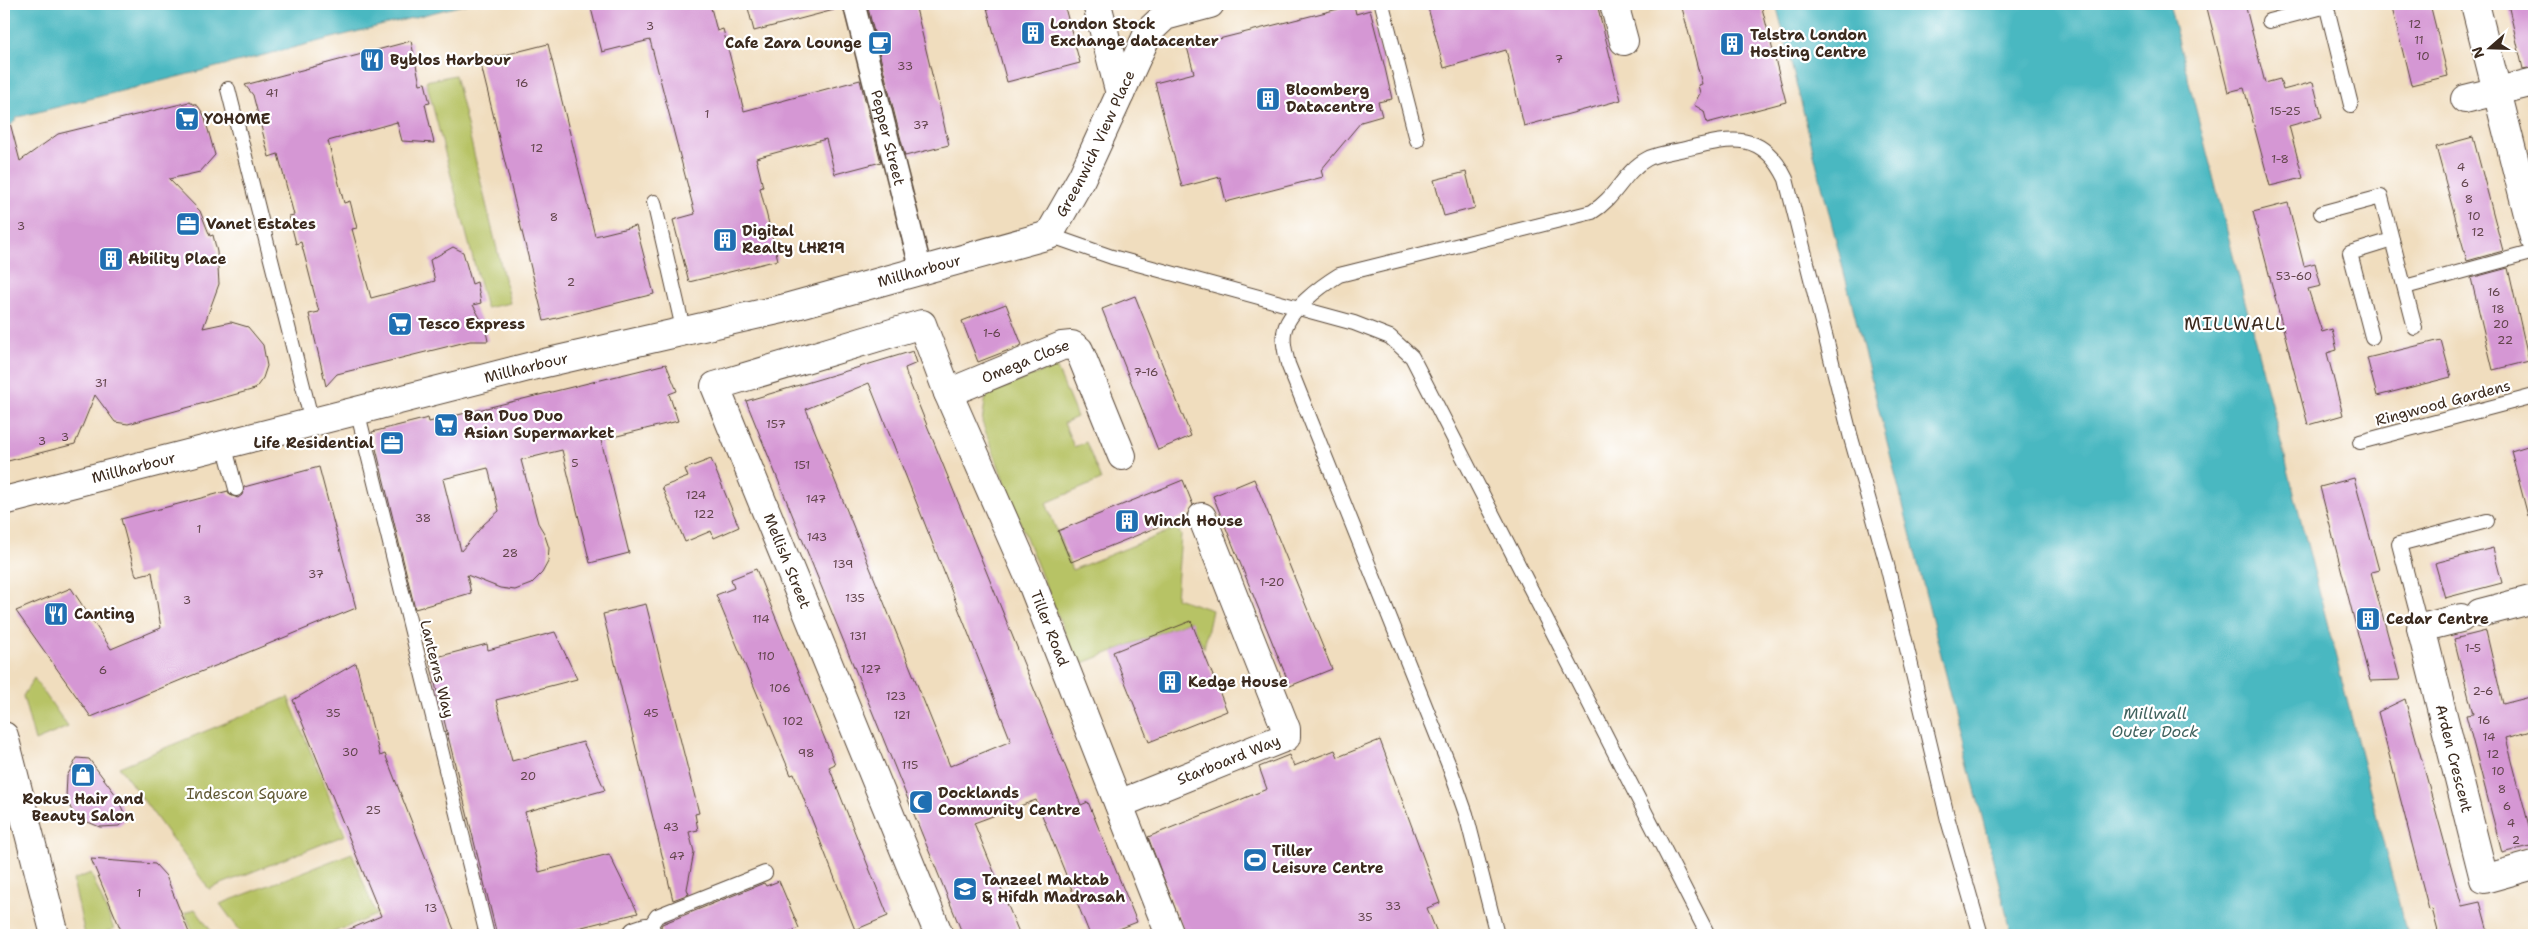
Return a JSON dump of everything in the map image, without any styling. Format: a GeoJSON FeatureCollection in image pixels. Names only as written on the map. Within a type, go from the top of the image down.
{"type":"FeatureCollection","features":[{"type":"Feature","properties":{"kind":"street","name":"Pepper Street"},"geometry":{"type":"LineString","coordinates":[[854,4],[921,270]]}},
{"type":"Feature","properties":{"kind":"street"},"geometry":{"type":"LineString","coordinates":[[1097,4],[1120,94]]}},
{"type":"Feature","properties":{"kind":"street","name":"Greenwich View Place"},"geometry":{"type":"LineString","coordinates":[[1049,235],[1082,177],[1149,31],[1166,16],[1210,4]]}},
{"type":"Feature","properties":{"kind":"street"},"geometry":{"type":"LineString","coordinates":[[1614,4],[1624,41]]}},
{"type":"Feature","properties":{"kind":"street"},"geometry":{"type":"LineString","coordinates":[[2475,4],[2534,238]]}},
{"type":"Feature","properties":{"kind":"street"},"geometry":{"type":"LineString","coordinates":[[2465,99],[2534,82]]}},
{"type":"Feature","properties":{"kind":"street","name":"Millharbour"},"geometry":{"type":"LineString","coordinates":[[4,501],[536,365],[684,333],[791,306],[1049,235]]}},
{"type":"Feature","properties":{"kind":"street","name":"Tiller Road"},"geometry":{"type":"LineString","coordinates":[[922,324],[948,393],[1033,586],[1170,935]]}},
{"type":"Feature","properties":{"kind":"street","name":"Mellish Street"},"geometry":{"type":"LineString","coordinates":[[922,324],[715,386],[939,935]]}},
{"type":"Feature","properties":{"kind":"street","name":"Omega Close"},"geometry":{"type":"LineString","coordinates":[[948,393],[1062,346],[1072,344],[1079,350],[1122,456]]}},
{"type":"Feature","properties":{"kind":"street","name":"Starboard Way"},"geometry":{"type":"LineString","coordinates":[[1119,804],[1286,737],[1286,729],[1202,517]]}},
{"type":"Feature","properties":{"kind":"street"},"geometry":{"type":"LineString","coordinates":[[2421,628],[2534,599]]}},
{"type":"Feature","properties":{"kind":"street","name":"Arden Crescent"},"geometry":{"type":"LineString","coordinates":[[2421,628],[2484,878],[2534,865]]}},
{"type":"Feature","properties":{"kind":"street"},"geometry":{"type":"LineString","coordinates":[[5,749],[55,935]]}},
{"type":"Feature","properties":{"kind":"lane"},"geometry":{"type":"LineString","coordinates":[[1382,4],[1417,140]]}},
{"type":"Feature","properties":{"kind":"lane"},"geometry":{"type":"LineString","coordinates":[[2269,21],[2327,5],[2351,105]]}},
{"type":"Feature","properties":{"kind":"lane"},"geometry":{"type":"LineString","coordinates":[[228,89],[312,422]]}},
{"type":"Feature","properties":{"kind":"lane"},"geometry":{"type":"LineString","coordinates":[[1498,935],[1466,814],[1448,763],[1288,364],[1284,346],[1284,332],[1288,320],[1299,308],[1322,286],[1339,275],[1592,212],[1604,205],[1631,171],[1648,158],[1713,143],[1745,140],[1764,148],[1777,160],[1786,179],[1851,438],[1886,561],[1948,820],[1981,935]]}},
{"type":"Feature","properties":{"kind":"lane"},"geometry":{"type":"LineString","coordinates":[[2321,213],[2381,197],[2415,328]]}},
{"type":"Feature","properties":{"kind":"lane"},"geometry":{"type":"LineString","coordinates":[[654,202],[684,333]]}},
{"type":"Feature","properties":{"kind":"lane"},"geometry":{"type":"LineString","coordinates":[[1049,235],[1112,257],[1354,323],[1390,337],[1412,357],[1708,935]]}},
{"type":"Feature","properties":{"kind":"lane"},"geometry":{"type":"LineString","coordinates":[[2372,337],[2350,253],[2392,240]]}},
{"type":"Feature","properties":{"kind":"lane"},"geometry":{"type":"LineString","coordinates":[[2404,287],[2534,252]]}},
{"type":"Feature","properties":{"kind":"lane","name":"Ringwood Gardens"},"geometry":{"type":"LineString","coordinates":[[2360,442],[2534,396]]}},
{"type":"Feature","properties":{"kind":"lane","name":"Lanterns Way"},"geometry":{"type":"LineString","coordinates":[[357,410],[488,927]]}},
{"type":"Feature","properties":{"kind":"lane"},"geometry":{"type":"LineString","coordinates":[[224,444],[236,489]]}},
{"type":"Feature","properties":{"kind":"lane"},"geometry":{"type":"LineString","coordinates":[[2421,628],[2399,544],[2487,521]]}},
{"type":"Feature","properties":{"kind":"lane"},"geometry":{"type":"LineString","coordinates":[[643,934],[657,916],[765,873]]}},
{"type":"Feature","properties":{"kind":"green space"},"geometry":{"type":"Polygon","coordinates":[[[455,75],[510,303],[486,308],[426,81],[455,75]]]}},
{"type":"Feature","properties":{"kind":"green space"},"geometry":{"type":"Polygon","coordinates":[[[1056,366],[1077,417],[1064,423],[1074,447],[1086,442],[1101,480],[1046,503],[1072,570],[1177,528],[1181,535],[1176,598],[1212,610],[1204,648],[1190,621],[1078,665],[1017,515],[982,422],[986,395],[1056,366]]]}},
{"type":"Feature","properties":{"kind":"green space"},"geometry":{"type":"Polygon","coordinates":[[[34,678],[68,727],[35,741],[23,696],[34,678]]]}},
{"type":"Feature","properties":{"kind":"green space","name":"Indescon Square"},"geometry":{"type":"Polygon","coordinates":[[[288,697],[345,835],[209,889],[119,767],[288,697]]]}},
{"type":"Feature","properties":{"kind":"green space"},"geometry":{"type":"Polygon","coordinates":[[[352,853],[376,915],[327,935],[243,935],[220,904],[352,853]]]}},
{"type":"Feature","properties":{"kind":"green space"},"geometry":{"type":"Polygon","coordinates":[[[91,873],[114,929],[99,935],[85,935],[73,880],[91,873]]]}},
{"type":"Feature","properties":{"kind":"green space"},"geometry":{"type":"Polygon","coordinates":[[[195,909],[214,935],[194,935],[185,913],[195,909]]]}},
{"type":"Feature","properties":{"kind":"water"},"geometry":{"type":"Polygon","coordinates":[[[4,4],[467,4],[18,117],[8,129],[4,130],[4,4]]]}},
{"type":"Feature","properties":{"kind":"water","name":"Millwall Outer Dock"},"geometry":{"type":"Polygon","coordinates":[[[1776,4],[2169,4],[2407,935],[2012,935],[1776,4]]]}},
{"type":"Feature","properties":{"kind":"building"},"geometry":{"type":"Polygon","coordinates":[[[590,4],[710,4],[717,31],[723,29],[744,111],[860,80],[881,162],[835,174],[826,139],[756,158],[763,187],[760,188],[778,260],[689,282],[673,220],[695,214],[650,40],[602,52],[590,4]]]}},
{"type":"Feature","properties":{"kind":"building"},"geometry":{"type":"Polygon","coordinates":[[[747,4],[833,4],[834,10],[754,31],[747,4]]]}},
{"type":"Feature","properties":{"kind":"building"},"geometry":{"type":"Polygon","coordinates":[[[867,4],[915,4],[949,145],[905,156],[867,4]]]}},
{"type":"Feature","properties":{"kind":"building","name":"London Stock Exchange datacenter"},"geometry":{"type":"Polygon","coordinates":[[[986,4],[1064,4],[1080,63],[1007,82],[986,4]]]}},
{"type":"Feature","properties":{"kind":"building"},"geometry":{"type":"Polygon","coordinates":[[[1427,4],[1597,4],[1621,100],[1524,126],[1506,50],[1444,68],[1427,4]]]}},
{"type":"Feature","properties":{"kind":"building","name":"Telstra London Hosting Centre"},"geometry":{"type":"Polygon","coordinates":[[[1681,4],[1761,4],[1786,102],[1707,123],[1704,111],[1694,105],[1700,93],[1698,85],[1702,84],[1681,4]]]}},
{"type":"Feature","properties":{"kind":"building"},"geometry":{"type":"Polygon","coordinates":[[[2206,4],[2245,4],[2265,83],[2280,79],[2283,90],[2313,82],[2322,117],[2289,126],[2303,178],[2270,186],[2244,88],[2228,92],[2206,4]]]}},
{"type":"Feature","properties":{"kind":"building"},"geometry":{"type":"Polygon","coordinates":[[[2391,4],[2430,4],[2448,76],[2411,85],[2391,4]]]}},
{"type":"Feature","properties":{"kind":"building"},"geometry":{"type":"Polygon","coordinates":[[[2508,4],[2534,4],[2534,67],[2523,69],[2508,4]]]}},
{"type":"Feature","properties":{"kind":"building","name":"Bloomberg Datacentre"},"geometry":{"type":"Polygon","coordinates":[[[1354,5],[1356,14],[1370,10],[1385,68],[1392,99],[1378,102],[1382,116],[1361,122],[1321,170],[1323,177],[1226,202],[1220,177],[1182,187],[1155,83],[1194,73],[1187,47],[1354,5]]]}},
{"type":"Feature","properties":{"kind":"building"},"geometry":{"type":"Polygon","coordinates":[[[411,41],[420,84],[425,83],[430,103],[425,104],[434,143],[402,141],[397,122],[328,141],[344,203],[350,201],[357,228],[352,229],[371,298],[435,281],[430,260],[453,247],[463,252],[472,284],[477,282],[481,303],[473,305],[485,327],[488,341],[470,341],[337,374],[326,386],[309,314],[319,312],[301,242],[296,244],[289,216],[294,215],[278,154],[269,157],[253,95],[245,85],[411,41]]]}},
{"type":"Feature","properties":{"kind":"building"},"geometry":{"type":"Polygon","coordinates":[[[548,44],[595,236],[636,226],[654,294],[544,321],[480,61],[548,44]]]}},
{"type":"Feature","properties":{"kind":"building"},"geometry":{"type":"Polygon","coordinates":[[[189,102],[198,106],[204,115],[215,155],[200,172],[169,179],[200,211],[210,236],[213,235],[217,252],[219,284],[203,328],[231,322],[248,327],[263,345],[267,366],[263,378],[255,389],[128,424],[115,422],[95,395],[75,444],[4,462],[4,124],[10,123],[20,161],[58,134],[189,102]]]}},
{"type":"Feature","properties":{"kind":"building"},"geometry":{"type":"Polygon","coordinates":[[[2473,137],[2503,251],[2467,261],[2436,147],[2473,137]]]}},
{"type":"Feature","properties":{"kind":"building"},"geometry":{"type":"Polygon","coordinates":[[[1466,172],[1475,208],[1444,216],[1434,180],[1466,172]]]}},
{"type":"Feature","properties":{"kind":"building"},"geometry":{"type":"Polygon","coordinates":[[[2288,203],[2304,266],[2315,263],[2321,286],[2308,289],[2322,332],[2332,329],[2337,350],[2327,353],[2343,415],[2308,425],[2253,212],[2288,203]]]}},
{"type":"Feature","properties":{"kind":"building"},"geometry":{"type":"Polygon","coordinates":[[[2508,268],[2529,361],[2493,370],[2471,278],[2508,268]]]}},
{"type":"Feature","properties":{"kind":"building"},"geometry":{"type":"Polygon","coordinates":[[[1135,296],[1191,436],[1158,450],[1102,309],[1135,296]]]}},
{"type":"Feature","properties":{"kind":"building"},"geometry":{"type":"Polygon","coordinates":[[[1006,304],[1022,345],[978,362],[962,321],[1006,304]]]}},
{"type":"Feature","properties":{"kind":"building"},"geometry":{"type":"Polygon","coordinates":[[[2441,340],[2451,377],[2377,396],[2367,358],[2441,340]]]}},
{"type":"Feature","properties":{"kind":"building"},"geometry":{"type":"Polygon","coordinates":[[[913,351],[917,363],[905,368],[907,376],[1081,805],[1088,802],[1137,922],[1104,935],[1090,935],[1036,800],[974,823],[1020,935],[963,935],[746,401],[913,351]],[[869,383],[806,409],[950,766],[1011,741],[869,383]]]}},
{"type":"Feature","properties":{"kind":"building"},"geometry":{"type":"Polygon","coordinates":[[[666,364],[677,391],[669,394],[678,421],[601,440],[629,553],[590,563],[562,450],[521,460],[538,523],[549,548],[548,562],[542,573],[531,584],[515,590],[500,588],[467,575],[471,593],[415,609],[372,432],[428,418],[429,422],[666,364]],[[488,468],[443,479],[461,551],[484,524],[499,511],[488,468]]]}},
{"type":"Feature","properties":{"kind":"building"},"geometry":{"type":"Polygon","coordinates":[[[2534,444],[2534,515],[2528,516],[2511,451],[2534,444]]]}},
{"type":"Feature","properties":{"kind":"building"},"geometry":{"type":"Polygon","coordinates":[[[711,459],[739,527],[714,538],[711,531],[685,542],[662,487],[688,477],[685,469],[711,459]]]}},
{"type":"Feature","properties":{"kind":"building"},"geometry":{"type":"Polygon","coordinates":[[[319,467],[356,608],[91,717],[16,611],[71,588],[111,649],[161,628],[152,572],[136,576],[121,519],[228,491],[230,495],[238,498],[242,495],[244,487],[319,467]]]}},
{"type":"Feature","properties":{"kind":"building"},"geometry":{"type":"Polygon","coordinates":[[[2354,478],[2379,570],[2371,572],[2400,680],[2370,681],[2320,487],[2354,478]]]}},
{"type":"Feature","properties":{"kind":"building"},"geometry":{"type":"Polygon","coordinates":[[[1254,479],[1332,669],[1290,686],[1213,496],[1254,479]]]}},
{"type":"Feature","properties":{"kind":"building","name":"Winch House"},"geometry":{"type":"Polygon","coordinates":[[[1183,480],[1193,505],[1187,515],[1071,562],[1058,531],[1183,480]]]}},
{"type":"Feature","properties":{"kind":"building"},"geometry":{"type":"Polygon","coordinates":[[[2493,548],[2502,583],[2445,598],[2435,563],[2493,548]]]}},
{"type":"Feature","properties":{"kind":"building"},"geometry":{"type":"Polygon","coordinates":[[[756,569],[835,764],[829,767],[888,916],[855,930],[794,774],[791,775],[716,595],[734,588],[731,579],[756,569]]]}},
{"type":"Feature","properties":{"kind":"building"},"geometry":{"type":"Polygon","coordinates":[[[646,604],[699,813],[695,814],[698,830],[689,832],[694,852],[687,889],[689,894],[673,900],[603,614],[646,604]]]}},
{"type":"Feature","properties":{"kind":"building","name":"Kedge House"},"geometry":{"type":"Polygon","coordinates":[[[1191,621],[1227,711],[1149,742],[1113,652],[1191,621]]]}},
{"type":"Feature","properties":{"kind":"building"},"geometry":{"type":"Polygon","coordinates":[[[2486,631],[2503,704],[2534,696],[2534,730],[2506,738],[2534,845],[2502,853],[2466,715],[2473,714],[2454,639],[2486,631]]]}},
{"type":"Feature","properties":{"kind":"building"},"geometry":{"type":"Polygon","coordinates":[[[555,632],[577,679],[496,700],[512,761],[583,742],[605,790],[525,812],[539,872],[609,854],[638,913],[558,933],[559,935],[497,935],[429,659],[487,644],[488,650],[555,632]]]}},
{"type":"Feature","properties":{"kind":"building"},"geometry":{"type":"Polygon","coordinates":[[[356,663],[380,756],[385,754],[456,935],[336,935],[381,916],[293,700],[356,663]]]}},
{"type":"Feature","properties":{"kind":"building"},"geometry":{"type":"Polygon","coordinates":[[[2405,699],[2462,906],[2480,902],[2489,935],[2439,935],[2432,909],[2429,910],[2378,712],[2405,699]]]}},
{"type":"Feature","properties":{"kind":"building"},"geometry":{"type":"Polygon","coordinates":[[[1380,740],[1440,903],[1427,908],[1438,935],[1185,935],[1148,837],[1267,789],[1259,767],[1289,755],[1294,766],[1335,750],[1338,757],[1380,740]]]}},
{"type":"Feature","properties":{"kind":"building"},"geometry":{"type":"Polygon","coordinates":[[[77,758],[89,759],[116,795],[125,815],[124,821],[119,826],[100,827],[78,818],[71,809],[66,797],[67,776],[77,758]]]}},
{"type":"Feature","properties":{"kind":"building"},"geometry":{"type":"Polygon","coordinates":[[[91,859],[155,864],[166,876],[190,935],[123,935],[91,859]]]}},
{"type":"Feature","properties":{"kind":"building"},"geometry":{"type":"Polygon","coordinates":[[[779,881],[799,928],[781,935],[663,935],[662,924],[764,883],[766,886],[779,881]]]}},
{"type":"Feature","properties":{"kind":"place","name":"London Stock Exchange datacenter"},"geometry":{"type":"Point","coordinates":[1033,33]}},
{"type":"Feature","properties":{"kind":"place","name":"Cafe Zara Lounge"},"geometry":{"type":"Point","coordinates":[880,43]}},
{"type":"Feature","properties":{"kind":"place","name":"Telstra London Hosting Centre"},"geometry":{"type":"Point","coordinates":[1732,44]}},
{"type":"Feature","properties":{"kind":"place","name":"Byblos Harbour"},"geometry":{"type":"Point","coordinates":[372,60]}},
{"type":"Feature","properties":{"kind":"place","name":"Bloomberg Datacentre"},"geometry":{"type":"Point","coordinates":[1268,99]}},
{"type":"Feature","properties":{"kind":"place","name":"YOHOME"},"geometry":{"type":"Point","coordinates":[187,119]}},
{"type":"Feature","properties":{"kind":"place","name":"Vanet Estates"},"geometry":{"type":"Point","coordinates":[188,224]}},
{"type":"Feature","properties":{"kind":"place","name":"Digital Realty LHR19"},"geometry":{"type":"Point","coordinates":[725,240]}},
{"type":"Feature","properties":{"kind":"place","name":"Ability Place"},"geometry":{"type":"Point","coordinates":[111,259]}},
{"type":"Feature","properties":{"kind":"place","name":"Tesco Express"},"geometry":{"type":"Point","coordinates":[400,324]}},
{"type":"Feature","properties":{"kind":"place","name":"Ban Duo Duo Asian Supermarket"},"geometry":{"type":"Point","coordinates":[446,425]}},
{"type":"Feature","properties":{"kind":"place","name":"Life Residential"},"geometry":{"type":"Point","coordinates":[392,443]}},
{"type":"Feature","properties":{"kind":"place","name":"Winch House"},"geometry":{"type":"Point","coordinates":[1127,521]}},
{"type":"Feature","properties":{"kind":"place","name":"Canting"},"geometry":{"type":"Point","coordinates":[56,614]}},
{"type":"Feature","properties":{"kind":"place","name":"Cedar Centre"},"geometry":{"type":"Point","coordinates":[2368,619]}},
{"type":"Feature","properties":{"kind":"place","name":"Kedge House"},"geometry":{"type":"Point","coordinates":[1170,682]}},
{"type":"Feature","properties":{"kind":"place","name":"Rokus Hair and Beauty Salon"},"geometry":{"type":"Point","coordinates":[83,775]}},
{"type":"Feature","properties":{"kind":"place","name":"Docklands Community Centre"},"geometry":{"type":"Point","coordinates":[921,802]}},
{"type":"Feature","properties":{"kind":"place","name":"Tiller Leisure Centre"},"geometry":{"type":"Point","coordinates":[1255,860]}},
{"type":"Feature","properties":{"kind":"place","name":"Tanzeel Maktab & Hifdh Madrasah"},"geometry":{"type":"Point","coordinates":[965,889]}},
{"type":"Feature","properties":{"kind":"district","name":"MILLWALL"},"geometry":{"type":"Point","coordinates":[2235,324]}}]}
